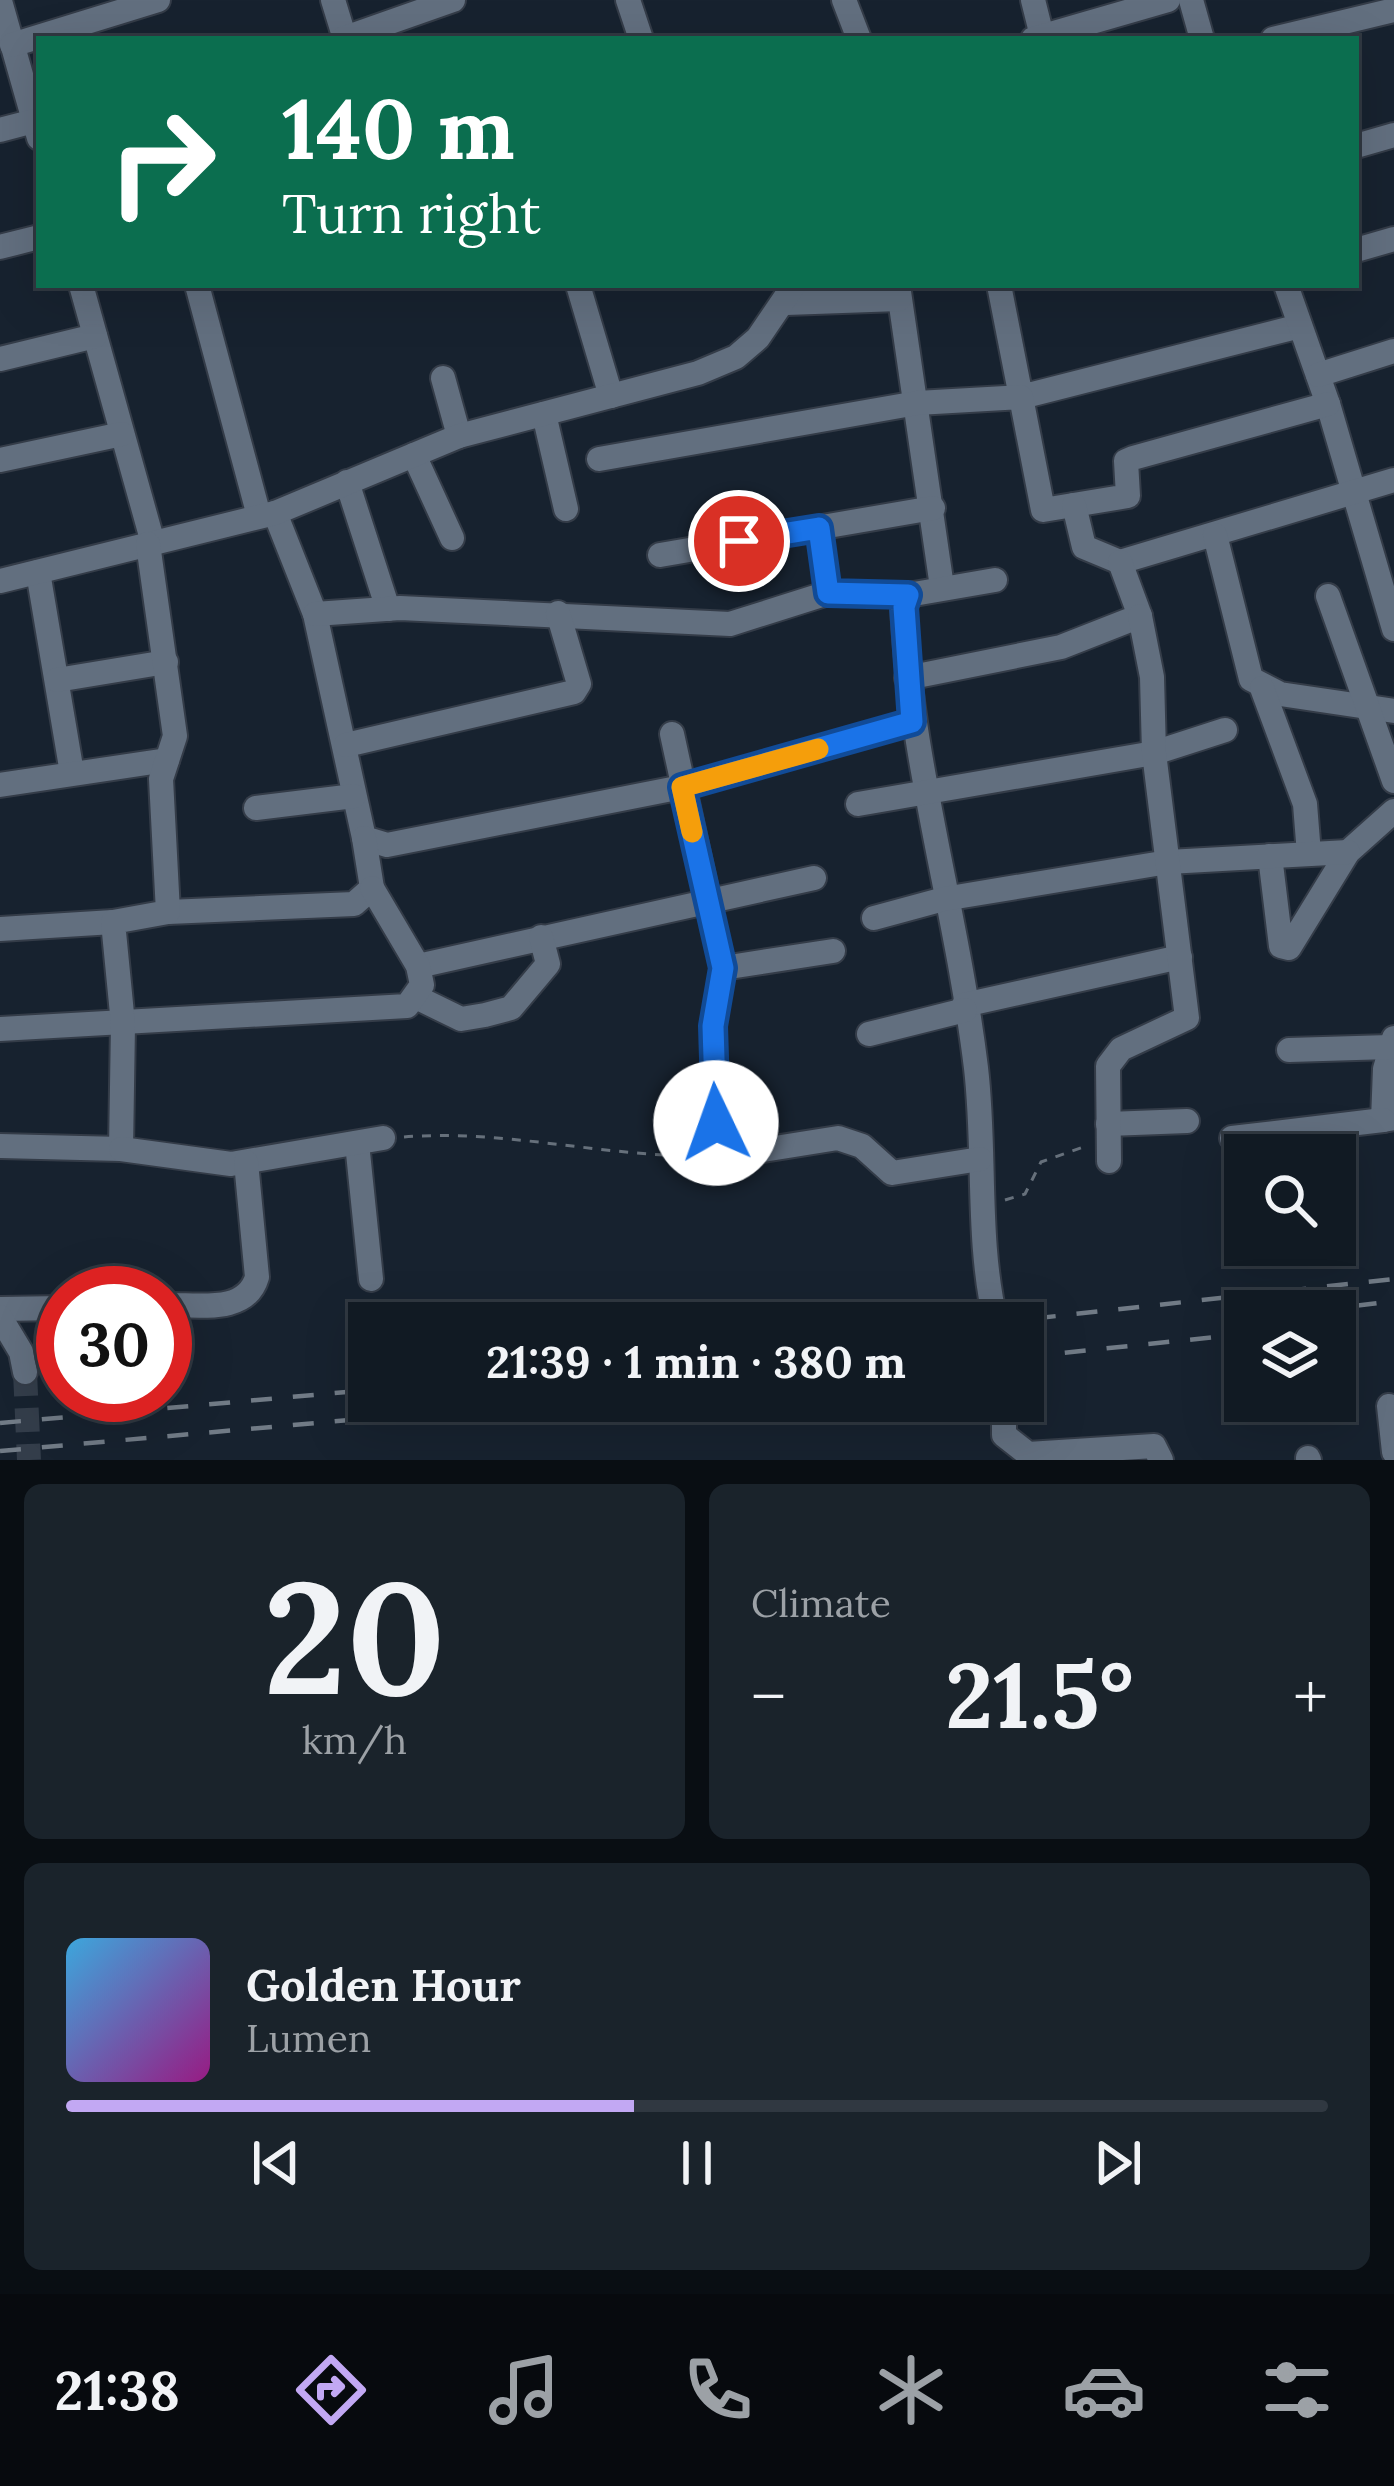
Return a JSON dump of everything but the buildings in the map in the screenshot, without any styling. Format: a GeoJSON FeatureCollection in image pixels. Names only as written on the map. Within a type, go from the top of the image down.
{"type":"FeatureCollection","features":[{"type":"Feature","properties":{"kind":"street"},"geometry":{"type":"LineString","coordinates":[[38,36],[127,4],[158,0]]}},
{"type":"Feature","properties":{"kind":"street"},"geometry":{"type":"LineString","coordinates":[[333,0],[343,36]]}},
{"type":"Feature","properties":{"kind":"street"},"geometry":{"type":"LineString","coordinates":[[352,36],[453,0]]}},
{"type":"Feature","properties":{"kind":"street"},"geometry":{"type":"LineString","coordinates":[[628,0],[640,36]]}},
{"type":"Feature","properties":{"kind":"street"},"geometry":{"type":"LineString","coordinates":[[844,0],[858,36]]}},
{"type":"Feature","properties":{"kind":"street"},"geometry":{"type":"LineString","coordinates":[[1033,0],[1038,36]]}},
{"type":"Feature","properties":{"kind":"street"},"geometry":{"type":"LineString","coordinates":[[1045,36],[1168,0]]}},
{"type":"Feature","properties":{"kind":"street"},"geometry":{"type":"LineString","coordinates":[[1191,0],[1201,36]]}},
{"type":"Feature","properties":{"kind":"street"},"geometry":{"type":"LineString","coordinates":[[1286,36],[1394,10]]}},
{"type":"Feature","properties":{"kind":"street"},"geometry":{"type":"LineString","coordinates":[[2,13],[36,126]]}},
{"type":"Feature","properties":{"kind":"street"},"geometry":{"type":"LineString","coordinates":[[13,45],[36,37]]}},
{"type":"Feature","properties":{"kind":"street"},"geometry":{"type":"LineString","coordinates":[[0,130],[36,130]]}},
{"type":"Feature","properties":{"kind":"street"},"geometry":{"type":"LineString","coordinates":[[1359,145],[1394,135]]}},
{"type":"Feature","properties":{"kind":"street"},"geometry":{"type":"LineString","coordinates":[[0,247],[36,238]]}},
{"type":"Feature","properties":{"kind":"street"},"geometry":{"type":"LineString","coordinates":[[1359,249],[1394,238]]}},
{"type":"Feature","properties":{"kind":"street"},"geometry":{"type":"LineString","coordinates":[[82,288],[150,543],[175,736],[161,779],[168,912]]}},
{"type":"Feature","properties":{"kind":"street"},"geometry":{"type":"LineString","coordinates":[[0,1029],[407,1006],[418,998],[422,985],[418,966],[372,888],[346,745],[315,614],[267,514],[198,288]]}},
{"type":"Feature","properties":{"kind":"street"},"geometry":{"type":"LineString","coordinates":[[584,288],[611,396]]}},
{"type":"Feature","properties":{"kind":"street"},"geometry":{"type":"LineString","coordinates":[[1000,288],[1043,510],[1128,496],[1126,461],[1133,458],[1328,404]]}},
{"type":"Feature","properties":{"kind":"street"},"geometry":{"type":"LineString","coordinates":[[1287,288],[1328,404],[1351,494],[1392,618]]}},
{"type":"Feature","properties":{"kind":"street"},"geometry":{"type":"LineString","coordinates":[[0,581],[267,514],[459,436],[736,357],[790,294],[898,292],[942,587]]}},
{"type":"Feature","properties":{"kind":"street"},"geometry":{"type":"LineString","coordinates":[[599,459],[917,403],[1021,397],[1300,326]]}},
{"type":"Feature","properties":{"kind":"street"},"geometry":{"type":"LineString","coordinates":[[0,359],[95,336]]}},
{"type":"Feature","properties":{"kind":"street"},"geometry":{"type":"LineString","coordinates":[[1318,375],[1394,351]]}},
{"type":"Feature","properties":{"kind":"street"},"geometry":{"type":"LineString","coordinates":[[443,378],[459,436]]}},
{"type":"Feature","properties":{"kind":"street"},"geometry":{"type":"LineString","coordinates":[[544,414],[566,508]]}},
{"type":"Feature","properties":{"kind":"street"},"geometry":{"type":"LineString","coordinates":[[0,460],[122,434]]}},
{"type":"Feature","properties":{"kind":"street"},"geometry":{"type":"LineString","coordinates":[[414,454],[452,538]]}},
{"type":"Feature","properties":{"kind":"street"},"geometry":{"type":"LineString","coordinates":[[1074,505],[1084,547],[1120,562],[1394,481]]}},
{"type":"Feature","properties":{"kind":"street"},"geometry":{"type":"LineString","coordinates":[[347,482],[388,609]]}},
{"type":"Feature","properties":{"kind":"street"},"geometry":{"type":"LineString","coordinates":[[659,555],[933,508]]}},
{"type":"Feature","properties":{"kind":"street"},"geometry":{"type":"LineString","coordinates":[[819,528],[828,593]]}},
{"type":"Feature","properties":{"kind":"street"},"geometry":{"type":"LineString","coordinates":[[1215,535],[1251,679],[1262,688],[1383,710]]}},
{"type":"Feature","properties":{"kind":"street"},"geometry":{"type":"LineString","coordinates":[[1109,1161],[1104,1082],[1113,1056],[1187,1018],[1154,753],[1152,677],[1140,616],[1120,562]]}},
{"type":"Feature","properties":{"kind":"street"},"geometry":{"type":"LineString","coordinates":[[38,572],[72,773]]}},
{"type":"Feature","properties":{"kind":"street"},"geometry":{"type":"LineString","coordinates":[[315,614],[388,609],[557,613],[730,624],[828,593],[908,595],[995,580]]}},
{"type":"Feature","properties":{"kind":"street"},"geometry":{"type":"LineString","coordinates":[[908,595],[904,607],[912,722],[976,1068],[991,1302]]}},
{"type":"Feature","properties":{"kind":"street"},"geometry":{"type":"LineString","coordinates":[[1328,596],[1383,710],[1394,781]]}},
{"type":"Feature","properties":{"kind":"street"},"geometry":{"type":"LineString","coordinates":[[346,745],[574,692],[579,684],[557,613]]}},
{"type":"Feature","properties":{"kind":"street"},"geometry":{"type":"LineString","coordinates":[[907,678],[1061,647],[1140,616]]}},
{"type":"Feature","properties":{"kind":"street"},"geometry":{"type":"LineString","coordinates":[[57,680],[166,662]]}},
{"type":"Feature","properties":{"kind":"street"},"geometry":{"type":"LineString","coordinates":[[1262,688],[1305,804],[1310,854]]}},
{"type":"Feature","properties":{"kind":"street"},"geometry":{"type":"LineString","coordinates":[[364,838],[386,845],[682,787],[912,722]]}},
{"type":"Feature","properties":{"kind":"street"},"geometry":{"type":"LineString","coordinates":[[858,805],[1154,753],[1225,730]]}},
{"type":"Feature","properties":{"kind":"street"},"geometry":{"type":"LineString","coordinates":[[672,734],[723,968],[713,1026],[718,1156],[838,1138],[862,1146],[892,1173],[980,1159]]}},
{"type":"Feature","properties":{"kind":"street"},"geometry":{"type":"LineString","coordinates":[[0,785],[167,760]]}},
{"type":"Feature","properties":{"kind":"street"},"geometry":{"type":"LineString","coordinates":[[256,808],[355,796]]}},
{"type":"Feature","properties":{"kind":"street"},"geometry":{"type":"LineString","coordinates":[[1270,856],[1274,915],[1281,946],[1289,948],[1348,852],[1394,811]]}},
{"type":"Feature","properties":{"kind":"street"},"geometry":{"type":"LineString","coordinates":[[874,918],[944,899],[1168,862],[1348,852]]}},
{"type":"Feature","properties":{"kind":"street"},"geometry":{"type":"LineString","coordinates":[[418,966],[814,878]]}},
{"type":"Feature","properties":{"kind":"street"},"geometry":{"type":"LineString","coordinates":[[0,928],[112,922],[168,912],[354,904],[372,888]]}},
{"type":"Feature","properties":{"kind":"street"},"geometry":{"type":"LineString","coordinates":[[112,922],[123,1024],[121,1148]]}},
{"type":"Feature","properties":{"kind":"street"},"geometry":{"type":"LineString","coordinates":[[418,998],[461,1019],[511,1008],[548,964],[541,937]]}},
{"type":"Feature","properties":{"kind":"street"},"geometry":{"type":"LineString","coordinates":[[723,968],[833,951]]}},
{"type":"Feature","properties":{"kind":"street"},"geometry":{"type":"LineString","coordinates":[[869,1034],[1180,957]]}},
{"type":"Feature","properties":{"kind":"street"},"geometry":{"type":"LineString","coordinates":[[1265,1134],[1389,1119],[1392,1042],[1289,1050]]}},
{"type":"Feature","properties":{"kind":"street"},"geometry":{"type":"LineString","coordinates":[[1108,1126],[1187,1121]]}},
{"type":"Feature","properties":{"kind":"street"},"geometry":{"type":"LineString","coordinates":[[0,1146],[121,1148],[164,1157],[246,1162],[370,1141],[371,1279]]}},
{"type":"Feature","properties":{"kind":"street"},"geometry":{"type":"LineString","coordinates":[[192,1305],[233,1304],[254,1288],[257,1276],[246,1162]]}},
{"type":"Feature","properties":{"kind":"street"},"geometry":{"type":"LineString","coordinates":[[25,1372],[21,1352],[0,1313],[36,1310]]}},
{"type":"Feature","properties":{"kind":"street"},"geometry":{"type":"LineString","coordinates":[[1390,1406],[1394,1452]]}},
{"type":"Feature","properties":{"kind":"street"},"geometry":{"type":"LineString","coordinates":[[1004,1422],[1005,1453],[1049,1455],[1154,1445],[1161,1460]]}},
{"type":"Feature","properties":{"kind":"path"},"geometry":{"type":"LineString","coordinates":[[982,1204],[1020,1198],[1041,1162],[1084,1149],[1108,1126]]}},
{"type":"Feature","properties":{"kind":"path"},"geometry":{"type":"LineString","coordinates":[[370,1141],[446,1133],[631,1156],[718,1156]]}},
{"type":"Feature","properties":{"kind":"tunnel"},"geometry":{"type":"LineString","coordinates":[[25,1372],[29,1460]]}},
{"type":"Feature","properties":{"kind":"railway"},"geometry":{"type":"LineString","coordinates":[[1044,1317],[1394,1279]]}},
{"type":"Feature","properties":{"kind":"railway"},"geometry":{"type":"LineString","coordinates":[[1356,1306],[1394,1301]]}},
{"type":"Feature","properties":{"kind":"railway"},"geometry":{"type":"LineString","coordinates":[[1044,1355],[1224,1336]]}},
{"type":"Feature","properties":{"kind":"railway"},"geometry":{"type":"LineString","coordinates":[[0,1423],[348,1392]]}},
{"type":"Feature","properties":{"kind":"railway"},"geometry":{"type":"LineString","coordinates":[[0,1451],[348,1420]]}},
{"type":"Feature","properties":{"kind":"slow traffic"},"geometry":{"type":"LineString","coordinates":[[692,832],[682,787],[818,749]]}},
{"type":"Feature","properties":{"kind":"route"},"geometry":{"type":"LineString","coordinates":[[716,1123],[713,1026],[723,968],[682,787],[912,722],[904,607],[908,595],[828,593],[819,528],[739,541]]}}]}
